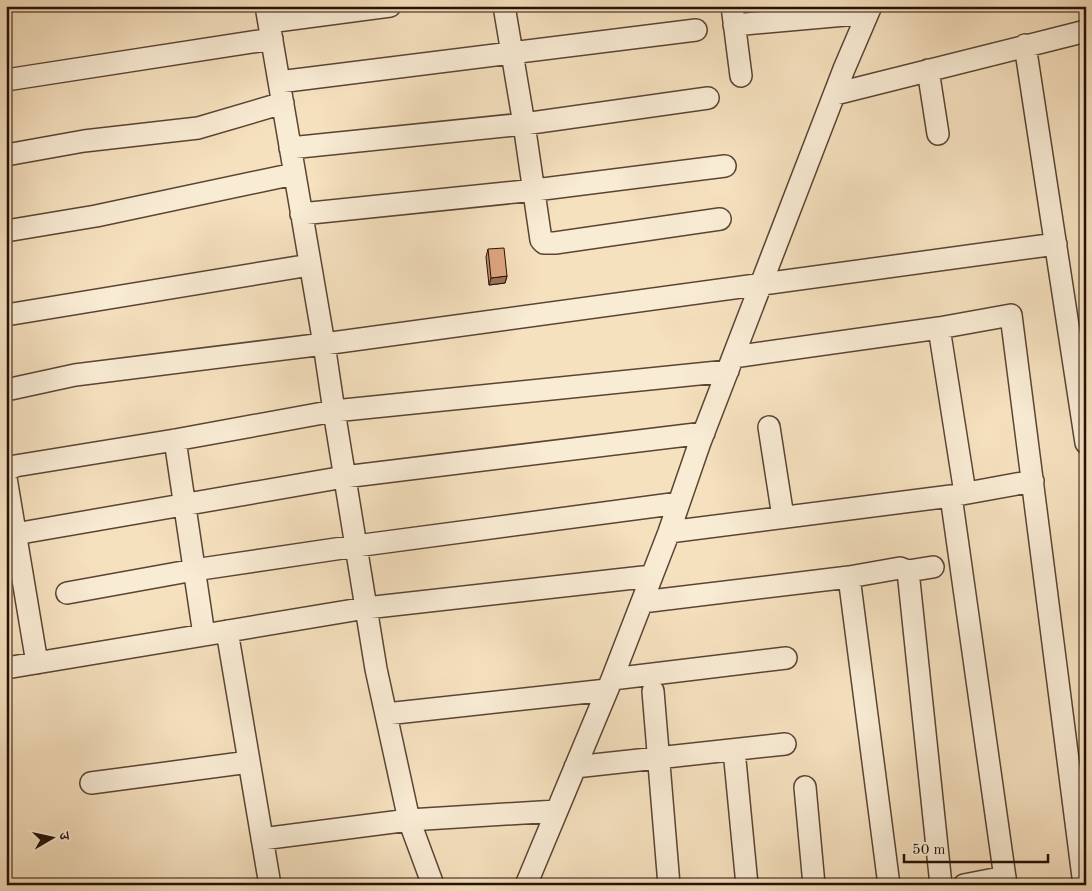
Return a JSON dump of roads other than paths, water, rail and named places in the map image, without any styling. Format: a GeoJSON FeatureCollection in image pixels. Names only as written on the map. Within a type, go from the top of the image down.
{"type":"FeatureCollection","features":[{"type":"Feature","properties":{"kind":"street"},"geometry":{"type":"LineString","coordinates":[[6,80],[269,22],[390,6]]}},
{"type":"Feature","properties":{"kind":"street"},"geometry":{"type":"LineString","coordinates":[[504,6],[535,190],[541,240],[544,243],[720,219]]}},
{"type":"Feature","properties":{"kind":"street"},"geometry":{"type":"LineString","coordinates":[[526,885],[642,602],[704,433],[835,94],[870,9],[733,16],[741,76]]}},
{"type":"Feature","properties":{"kind":"street"},"geometry":{"type":"LineString","coordinates":[[269,22],[324,344],[376,669],[409,820],[434,885]]}},
{"type":"Feature","properties":{"kind":"street"},"geometry":{"type":"LineString","coordinates":[[279,82],[696,30]]}},
{"type":"Feature","properties":{"kind":"street"},"geometry":{"type":"LineString","coordinates":[[835,94],[1086,30]]}},
{"type":"Feature","properties":{"kind":"street"},"geometry":{"type":"LineString","coordinates":[[1025,45],[1086,442]]}},
{"type":"Feature","properties":{"kind":"street"},"geometry":{"type":"LineString","coordinates":[[928,70],[938,134]]}},
{"type":"Feature","properties":{"kind":"street"},"geometry":{"type":"LineString","coordinates":[[290,148],[524,124],[708,98]]}},
{"type":"Feature","properties":{"kind":"street"},"geometry":{"type":"LineString","coordinates":[[6,155],[84,141],[198,128],[283,104]]}},
{"type":"Feature","properties":{"kind":"street"},"geometry":{"type":"LineString","coordinates":[[301,214],[535,190],[725,166]]}},
{"type":"Feature","properties":{"kind":"street"},"geometry":{"type":"LineString","coordinates":[[6,231],[96,216],[294,174]]}},
{"type":"Feature","properties":{"kind":"street"},"geometry":{"type":"LineString","coordinates":[[6,390],[75,375],[324,344],[1056,244]]}},
{"type":"Feature","properties":{"kind":"street"},"geometry":{"type":"LineString","coordinates":[[6,315],[310,265]]}},
{"type":"Feature","properties":{"kind":"street"},"geometry":{"type":"LineString","coordinates":[[6,474],[9,469],[15,466],[175,440],[334,411],[731,364],[1011,315],[1084,885]]}},
{"type":"Feature","properties":{"kind":"street"},"geometry":{"type":"LineString","coordinates":[[939,328],[1005,881],[964,885]]}},
{"type":"Feature","properties":{"kind":"street"},"geometry":{"type":"LineString","coordinates":[[769,427],[784,517]]}},
{"type":"Feature","properties":{"kind":"street"},"geometry":{"type":"LineString","coordinates":[[15,534],[344,477],[704,433]]}},
{"type":"Feature","properties":{"kind":"street"},"geometry":{"type":"LineString","coordinates":[[175,440],[204,635]]}},
{"type":"Feature","properties":{"kind":"street"},"geometry":{"type":"LineString","coordinates":[[6,478],[37,663]]}},
{"type":"Feature","properties":{"kind":"street"},"geometry":{"type":"LineString","coordinates":[[669,532],[958,494],[1032,481]]}},
{"type":"Feature","properties":{"kind":"street"},"geometry":{"type":"LineString","coordinates":[[67,593],[194,570],[356,546],[679,503]]}},
{"type":"Feature","properties":{"kind":"street"},"geometry":{"type":"LineString","coordinates":[[642,602],[849,577],[900,568],[908,571],[933,567]]}},
{"type":"Feature","properties":{"kind":"street"},"geometry":{"type":"LineString","coordinates":[[908,571],[941,885]]}},
{"type":"Feature","properties":{"kind":"street"},"geometry":{"type":"LineString","coordinates":[[6,668],[366,608],[652,576]]}},
{"type":"Feature","properties":{"kind":"street"},"geometry":{"type":"LineString","coordinates":[[849,577],[889,885]]}},
{"type":"Feature","properties":{"kind":"street"},"geometry":{"type":"LineString","coordinates":[[227,631],[270,885]]}},
{"type":"Feature","properties":{"kind":"street"},"geometry":{"type":"LineString","coordinates":[[386,714],[609,685],[786,658]]}},
{"type":"Feature","properties":{"kind":"street"},"geometry":{"type":"LineString","coordinates":[[653,691],[669,885]]}},
{"type":"Feature","properties":{"kind":"street"},"geometry":{"type":"LineString","coordinates":[[575,767],[785,744]]}},
{"type":"Feature","properties":{"kind":"street"},"geometry":{"type":"LineString","coordinates":[[734,750],[747,885]]}},
{"type":"Feature","properties":{"kind":"street"},"geometry":{"type":"LineString","coordinates":[[91,783],[249,762]]}},
{"type":"Feature","properties":{"kind":"street"},"geometry":{"type":"LineString","coordinates":[[805,787],[814,885]]}},
{"type":"Feature","properties":{"kind":"street"},"geometry":{"type":"LineString","coordinates":[[262,839],[409,820],[556,812]]}}]}
